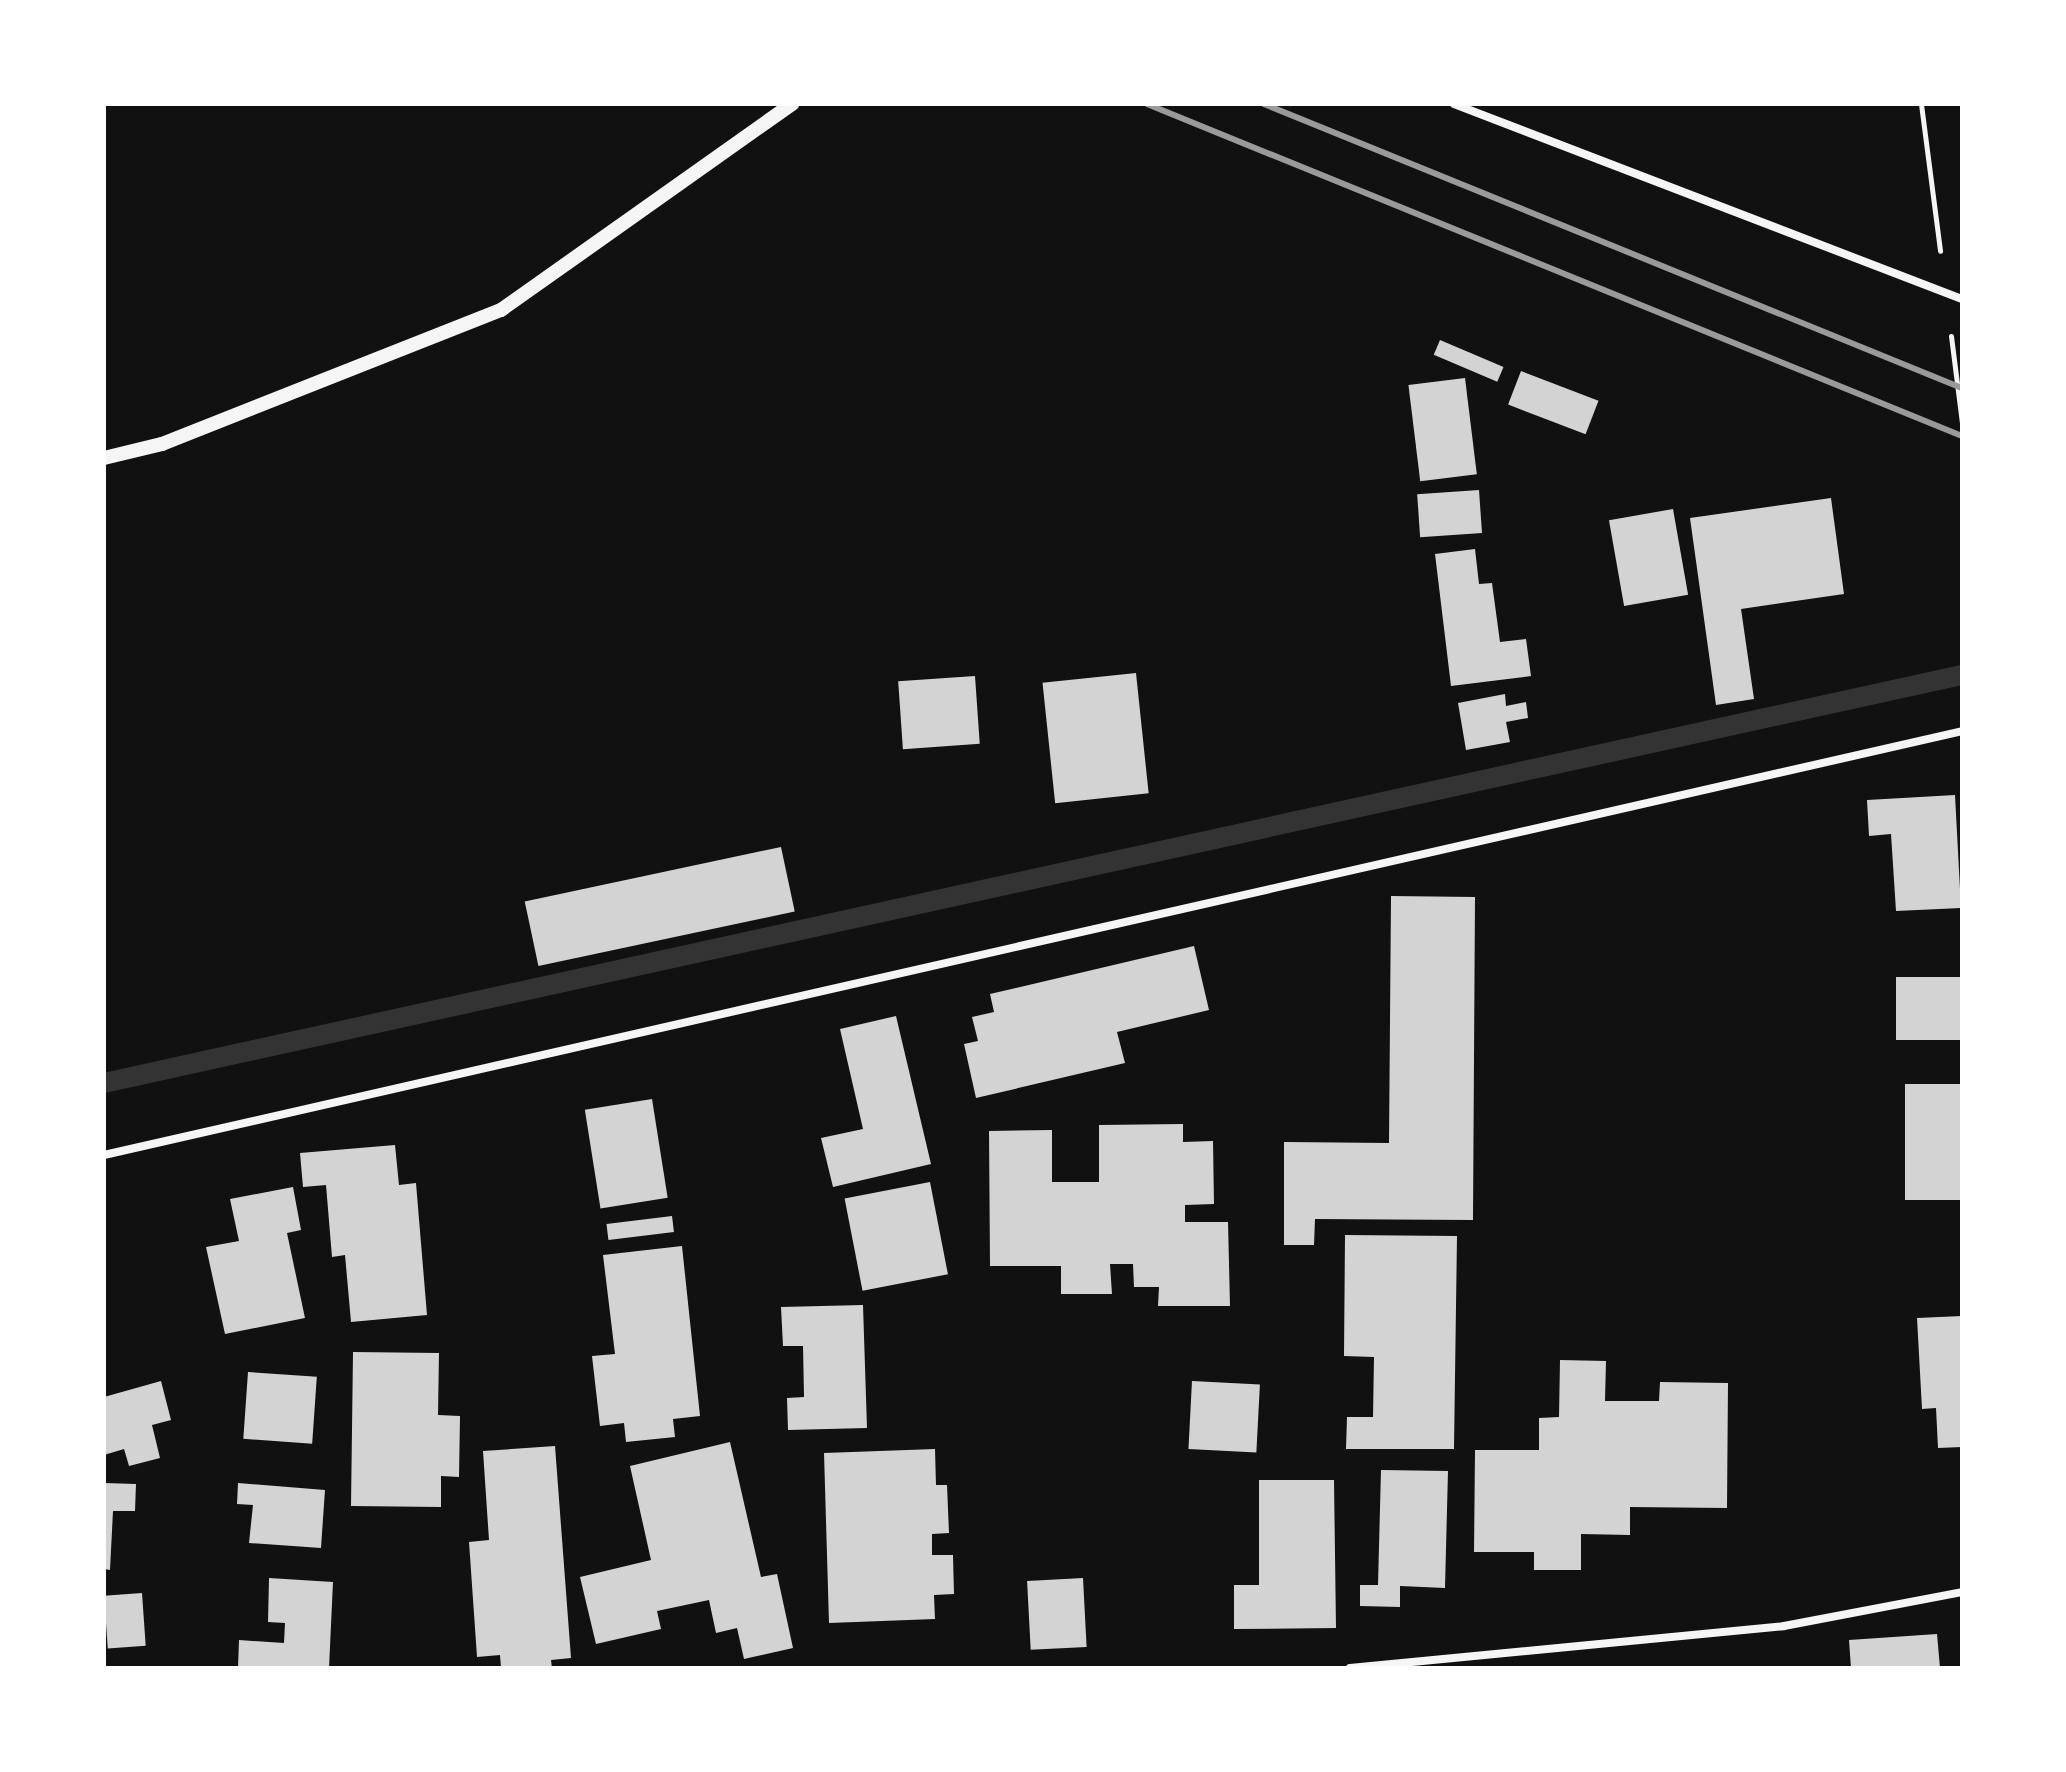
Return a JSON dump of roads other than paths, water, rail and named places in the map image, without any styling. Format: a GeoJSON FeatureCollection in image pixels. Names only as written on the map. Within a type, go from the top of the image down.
{"type":"FeatureCollection","features":[{"type":"Feature","properties":{"kind":"street"},"geometry":{"type":"LineString","coordinates":[[104,458],[162,444],[501,310],[792,104]]}},
{"type":"Feature","properties":{"kind":"street"},"geometry":{"type":"LineString","coordinates":[[1454,104],[1962,299]]}},
{"type":"Feature","properties":{"kind":"street"},"geometry":{"type":"LineString","coordinates":[[104,1155],[1962,731]]}},
{"type":"Feature","properties":{"kind":"street"},"geometry":{"type":"LineString","coordinates":[[1350,1668],[1784,1626],[1962,1592]]}},
{"type":"Feature","properties":{"kind":"waterway"},"geometry":{"type":"LineString","coordinates":[[104,1083],[1962,675]]}},
{"type":"Feature","properties":{"kind":"railway"},"geometry":{"type":"LineString","coordinates":[[1147,104],[1962,436]]}},
{"type":"Feature","properties":{"kind":"railway"},"geometry":{"type":"LineString","coordinates":[[1264,104],[1962,388]]}}]}
